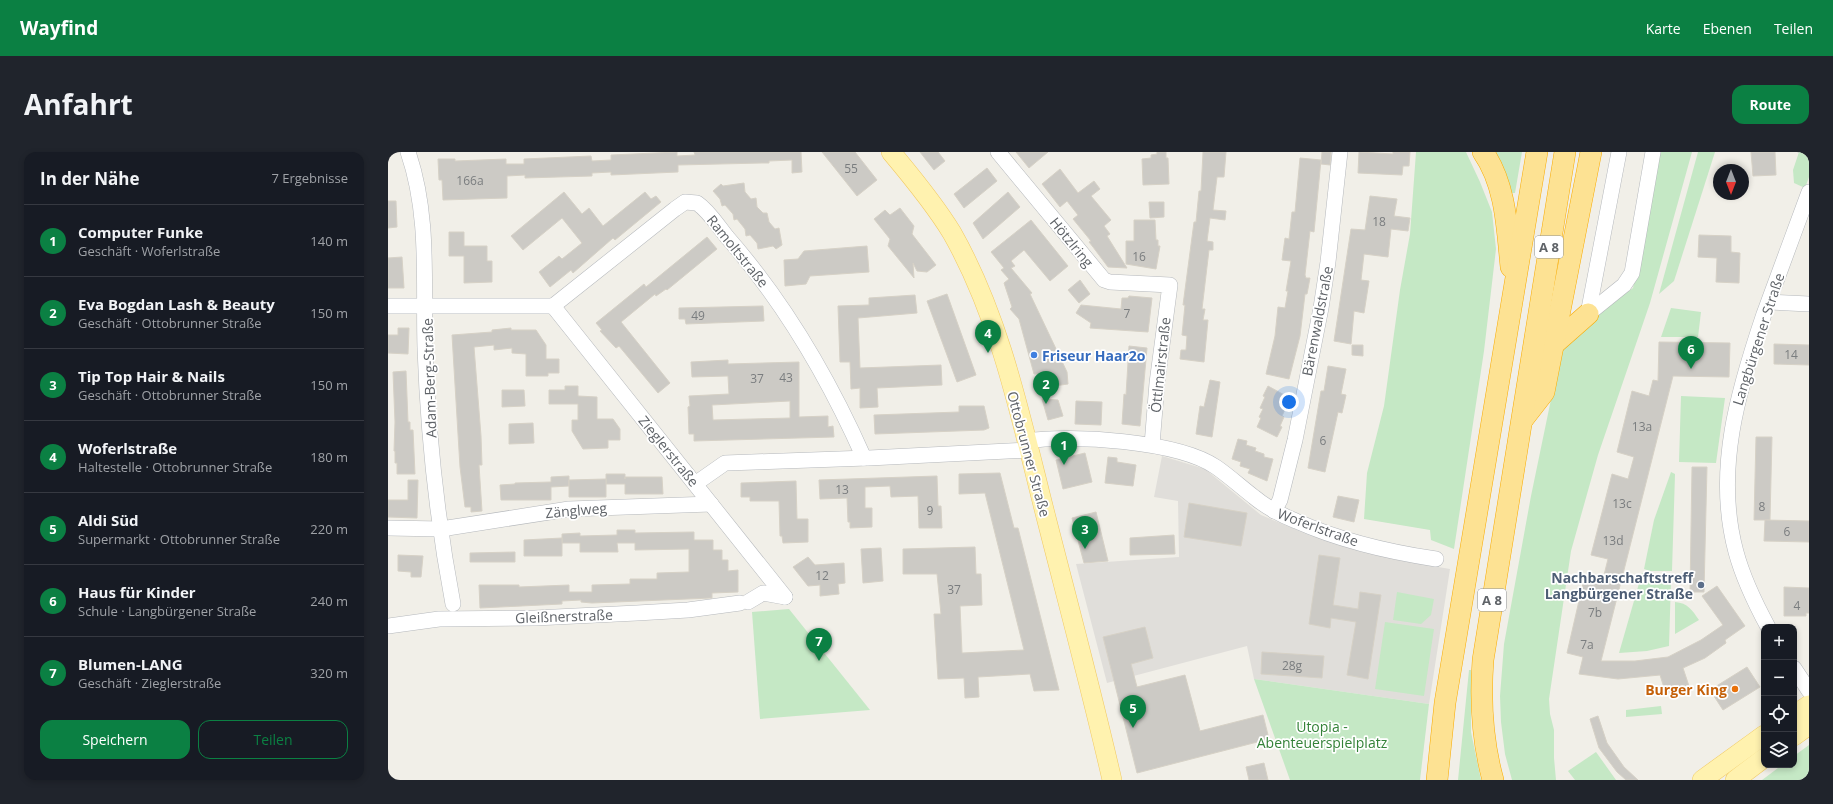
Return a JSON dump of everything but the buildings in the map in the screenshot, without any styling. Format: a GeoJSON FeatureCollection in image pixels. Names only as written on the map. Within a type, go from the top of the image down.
{"type":"FeatureCollection","features":[{"type":"Feature","properties":{"kind":"highway"},"geometry":{"type":"LineString","coordinates":[[1483,152],[1489,161],[1499,186],[1506,221],[1514,296]]}},
{"type":"Feature","properties":{"kind":"highway","name":"A 8"},"geometry":{"type":"LineString","coordinates":[[1437,780],[1445,703],[1537,152]]}},
{"type":"Feature","properties":{"kind":"highway","name":"A 8"},"geometry":{"type":"LineString","coordinates":[[1493,780],[1484,742],[1482,716],[1483,660],[1565,152]]}},
{"type":"Feature","properties":{"kind":"highway"},"geometry":{"type":"LineString","coordinates":[[1521,421],[1544,392],[1591,152]]}},
{"type":"Feature","properties":{"kind":"highway"},"geometry":{"type":"LineString","coordinates":[[1554,344],[1588,314]]}},
{"type":"Feature","properties":{"kind":"main road","name":"Ottobrunner Straße"},"geometry":{"type":"LineString","coordinates":[[891,152],[951,232],[967,262],[989,316],[1005,363],[1028,445],[1089,680],[1112,780]]}},
{"type":"Feature","properties":{"kind":"main road"},"geometry":{"type":"LineString","coordinates":[[1797,713],[1809,705]]}},
{"type":"Feature","properties":{"kind":"main road"},"geometry":{"type":"LineString","coordinates":[[1797,734],[1809,724]]}},
{"type":"Feature","properties":{"kind":"main road"},"geometry":{"type":"LineString","coordinates":[[1702,780],[1761,737]]}},
{"type":"Feature","properties":{"kind":"main road"},"geometry":{"type":"LineString","coordinates":[[1735,780],[1761,760]]}},
{"type":"Feature","properties":{"kind":"street","name":"Adam-Berg-Straße"},"geometry":{"type":"LineString","coordinates":[[408,152],[422,215],[426,306],[425,347],[434,477],[453,604]]}},
{"type":"Feature","properties":{"kind":"street","name":"Hötzlring"},"geometry":{"type":"LineString","coordinates":[[998,152],[1104,280],[1110,282],[1170,285]]}},
{"type":"Feature","properties":{"kind":"street","name":"Bärenwaldstraße"},"geometry":{"type":"LineString","coordinates":[[1274,511],[1280,500],[1322,308],[1328,270],[1340,152]]}},
{"type":"Feature","properties":{"kind":"street"},"geometry":{"type":"LineString","coordinates":[[1588,314],[1619,152]]}},
{"type":"Feature","properties":{"kind":"street"},"geometry":{"type":"LineString","coordinates":[[1588,314],[1624,285],[1632,273],[1653,152]]}},
{"type":"Feature","properties":{"kind":"street","name":"Langbürgener Straße"},"geometry":{"type":"LineString","coordinates":[[1766,624],[1756,604],[1736,552],[1730,524],[1727,466],[1737,399],[1747,365],[1809,192]]}},
{"type":"Feature","properties":{"kind":"street","name":"Ramoltstraße"},"geometry":{"type":"LineString","coordinates":[[553,306],[675,209],[685,202],[689,201],[697,203],[733,243],[781,306],[834,395],[866,458]]}},
{"type":"Feature","properties":{"kind":"street","name":"Öttlmairstraße"},"geometry":{"type":"LineString","coordinates":[[1152,445],[1157,383],[1170,285]]}},
{"type":"Feature","properties":{"kind":"street"},"geometry":{"type":"LineString","coordinates":[[1769,302],[1809,304]]}},
{"type":"Feature","properties":{"kind":"street"},"geometry":{"type":"LineString","coordinates":[[388,306],[553,306]]}},
{"type":"Feature","properties":{"kind":"street","name":"Zieglerstraße"},"geometry":{"type":"LineString","coordinates":[[553,306],[785,596]]}},
{"type":"Feature","properties":{"kind":"street","name":"Woferlstraße"},"geometry":{"type":"LineString","coordinates":[[695,484],[725,463],[866,458],[1028,445],[1051,438],[1152,445],[1203,460],[1216,466],[1255,498],[1274,511],[1295,521],[1332,535],[1382,548],[1436,559]]}},
{"type":"Feature","properties":{"kind":"street","name":"Zänglweg"},"geometry":{"type":"LineString","coordinates":[[388,528],[441,529],[569,509],[711,504]]}},
{"type":"Feature","properties":{"kind":"street","name":"Gleißnerstraße"},"geometry":{"type":"LineString","coordinates":[[388,626],[438,620],[535,618],[688,610],[744,602],[763,593],[785,596]]}},
{"type":"Feature","properties":{"kind":"street"},"geometry":{"type":"LineString","coordinates":[[1797,673],[1809,691]]}},
{"type":"Feature","properties":{"kind":"shaded area"},"geometry":{"type":"Polygon","coordinates":[[[1162,456],[1205,469],[1261,515],[1311,536],[1397,560],[1450,569],[1429,704],[1254,679],[1247,646],[1107,683],[1076,564],[1179,557],[1178,501],[1154,497],[1162,456]]]}},
{"type":"Feature","properties":{"kind":"green space"},"geometry":{"type":"Polygon","coordinates":[[[1416,152],[1466,152],[1492,212],[1496,249],[1484,351],[1454,549],[1431,540],[1430,530],[1364,519],[1367,473],[1384,406],[1400,290],[1410,234],[1416,152]]]}},
{"type":"Feature","properties":{"kind":"green space"},"geometry":{"type":"Polygon","coordinates":[[[1495,152],[1522,152],[1515,193],[1512,193],[1506,174],[1495,152]]]}},
{"type":"Feature","properties":{"kind":"green space"},"geometry":{"type":"Polygon","coordinates":[[[1660,152],[1692,152],[1650,303],[1598,455],[1571,551],[1549,699],[1550,714],[1554,730],[1556,780],[1512,780],[1505,754],[1501,722],[1500,696],[1504,644],[1531,496],[1561,351],[1597,314],[1633,288],[1660,152]]]}},
{"type":"Feature","properties":{"kind":"green space"},"geometry":{"type":"Polygon","coordinates":[[[1698,152],[1715,152],[1674,281],[1659,294],[1698,152]]]}},
{"type":"Feature","properties":{"kind":"green space"},"geometry":{"type":"Polygon","coordinates":[[[1799,152],[1809,152],[1809,177],[1805,188],[1794,183],[1793,170],[1799,152]]]}},
{"type":"Feature","properties":{"kind":"green space"},"geometry":{"type":"Polygon","coordinates":[[[1671,308],[1701,312],[1698,337],[1661,337],[1671,308]]]}},
{"type":"Feature","properties":{"kind":"green space"},"geometry":{"type":"Polygon","coordinates":[[[1681,396],[1725,398],[1716,463],[1679,462],[1681,396]]]}},
{"type":"Feature","properties":{"kind":"green space"},"geometry":{"type":"Polygon","coordinates":[[[1671,472],[1675,474],[1672,571],[1650,571],[1644,569],[1654,520],[1671,472]]]}},
{"type":"Feature","properties":{"kind":"green space"},"geometry":{"type":"Polygon","coordinates":[[[1642,573],[1671,581],[1669,646],[1647,651],[1619,653],[1642,573]]]}},
{"type":"Feature","properties":{"kind":"green space"},"geometry":{"type":"Polygon","coordinates":[[[1397,592],[1434,599],[1431,615],[1421,624],[1393,620],[1397,592]]]}},
{"type":"Feature","properties":{"kind":"green space"},"geometry":{"type":"Polygon","coordinates":[[[1675,602],[1686,605],[1692,610],[1699,620],[1675,634],[1675,602]]]}},
{"type":"Feature","properties":{"kind":"green space"},"geometry":{"type":"Polygon","coordinates":[[[789,609],[870,710],[760,719],[752,612],[789,609]]]}},
{"type":"Feature","properties":{"kind":"green space"},"geometry":{"type":"Polygon","coordinates":[[[1385,622],[1434,629],[1424,696],[1375,689],[1385,622]]]}},
{"type":"Feature","properties":{"kind":"green space"},"geometry":{"type":"Polygon","coordinates":[[[1469,670],[1471,670],[1471,732],[1481,780],[1458,780],[1469,670]]]}},
{"type":"Feature","properties":{"kind":"green space","name":"Utopia - Abenteuerspielplatz"},"geometry":{"type":"Polygon","coordinates":[[[1254,679],[1429,704],[1420,780],[1290,780],[1254,679]]]}},
{"type":"Feature","properties":{"kind":"green space"},"geometry":{"type":"Polygon","coordinates":[[[1661,706],[1662,714],[1626,717],[1626,710],[1661,706]]]}},
{"type":"Feature","properties":{"kind":"green space"},"geometry":{"type":"Polygon","coordinates":[[[1809,745],[1809,780],[1762,780],[1778,768],[1797,768],[1797,754],[1809,745]]]}},
{"type":"Feature","properties":{"kind":"green space"},"geometry":{"type":"Polygon","coordinates":[[[1596,752],[1616,780],[1575,780],[1568,771],[1596,752]]]}},
{"type":"Feature","properties":{"kind":"place","name":"Woferlstraße"},"geometry":{"type":"Point","coordinates":[988,353]}},
{"type":"Feature","properties":{"kind":"place","name":"Friseur Haar2o"},"geometry":{"type":"Point","coordinates":[1034,355]}},
{"type":"Feature","properties":{"kind":"place","name":"Haus für Kinder"},"geometry":{"type":"Point","coordinates":[1691,369]}},
{"type":"Feature","properties":{"kind":"place","name":"Eva Bogdan Lash & Beauty"},"geometry":{"type":"Point","coordinates":[1046,404]}},
{"type":"Feature","properties":{"kind":"place","name":"Computer Funke"},"geometry":{"type":"Point","coordinates":[1064,465]}},
{"type":"Feature","properties":{"kind":"place","name":"Tip Top Hair & Nails"},"geometry":{"type":"Point","coordinates":[1085,549]}},
{"type":"Feature","properties":{"kind":"place","name":"Nachbarschaftstreff Langbürgener Straße"},"geometry":{"type":"Point","coordinates":[1701,585]}},
{"type":"Feature","properties":{"kind":"place","name":"Blumen-LANG"},"geometry":{"type":"Point","coordinates":[819,661]}},
{"type":"Feature","properties":{"kind":"place","name":"Burger King"},"geometry":{"type":"Point","coordinates":[1735,689]}},
{"type":"Feature","properties":{"kind":"place","name":"Aldi Süd"},"geometry":{"type":"Point","coordinates":[1133,728]}}]}
